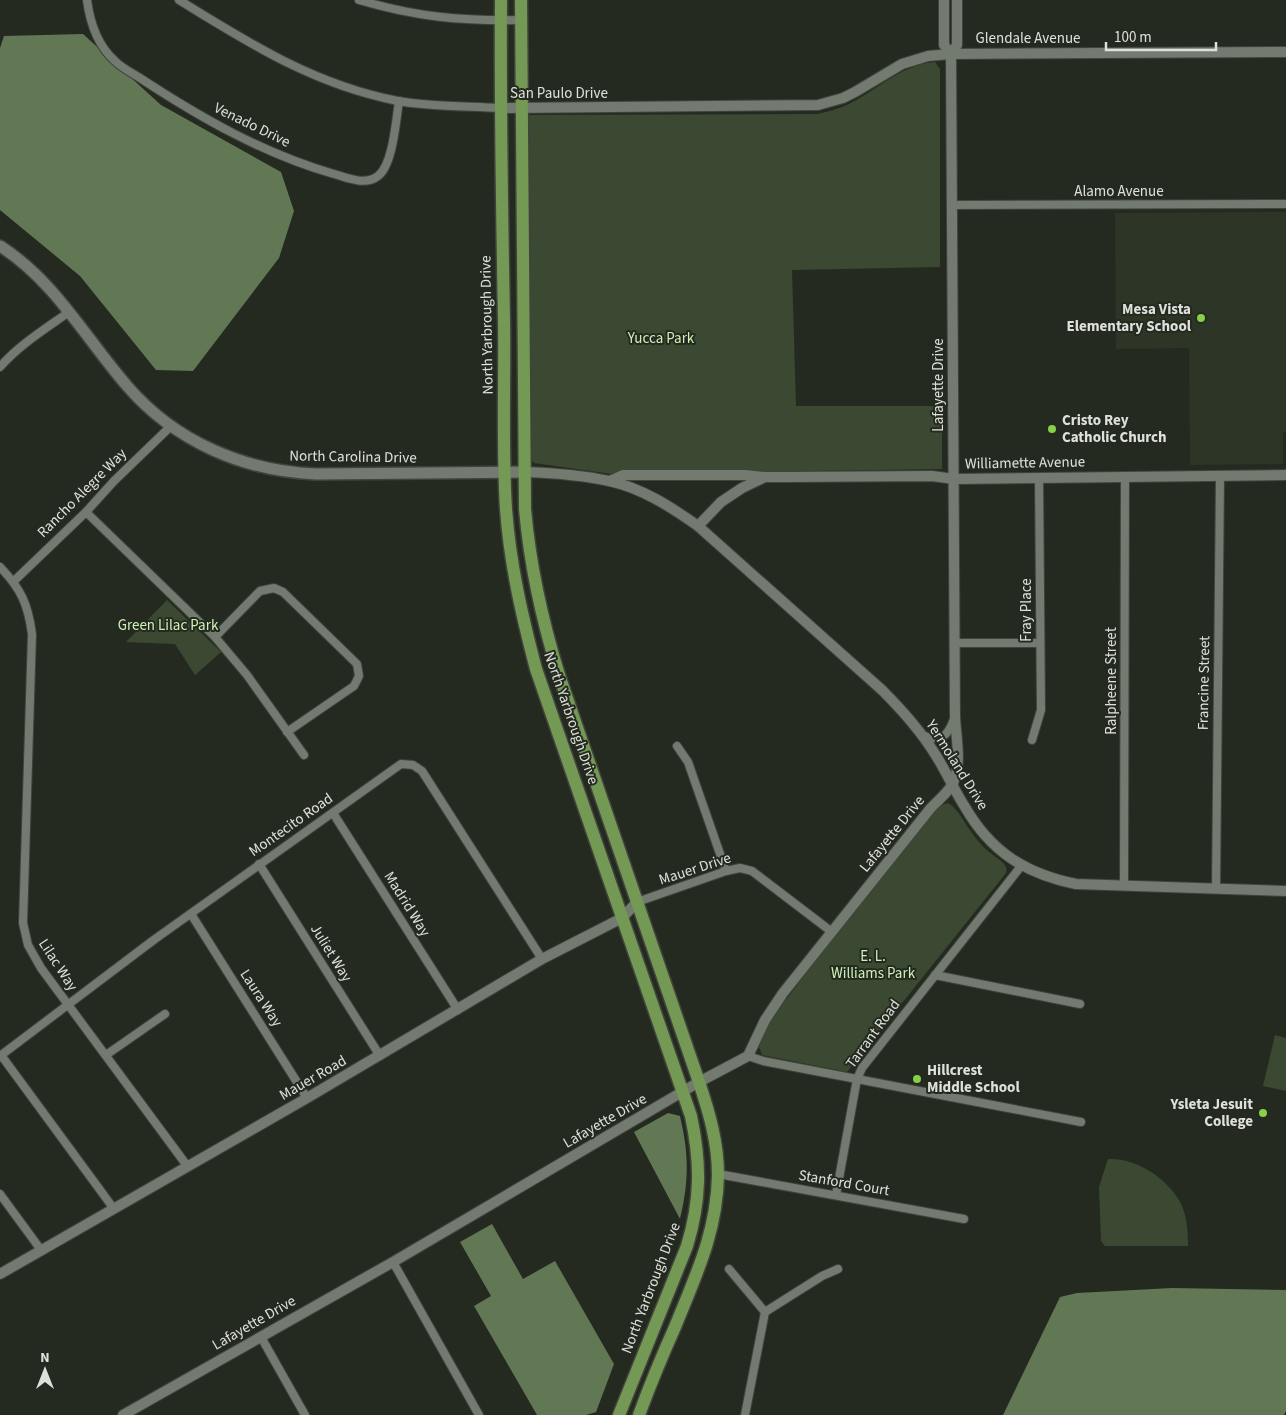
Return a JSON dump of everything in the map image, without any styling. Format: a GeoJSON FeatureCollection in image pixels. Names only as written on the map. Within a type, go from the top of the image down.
{"type":"FeatureCollection","features":[{"type":"Feature","properties":{"kind":"main road","name":"North Yarbrough Drive"},"geometry":{"type":"LineString","coordinates":[[501,0],[504,472],[510,539],[519,600],[536,669],[691,1116],[699,1168],[695,1220],[687,1246],[619,1415]]}},
{"type":"Feature","properties":{"kind":"main road","name":"North Yarbrough Drive"},"geometry":{"type":"LineString","coordinates":[[521,0],[525,472],[527,529],[538,596],[544,626],[559,675],[700,1082],[712,1123],[718,1174],[716,1211],[707,1248],[639,1415]]}},
{"type":"Feature","properties":{"kind":"main road"},"geometry":{"type":"LineString","coordinates":[[502,201],[522,201]]}},
{"type":"Feature","properties":{"kind":"main road","name":"North Carolina Drive"},"geometry":{"type":"LineString","coordinates":[[0,246],[27,266],[45,283],[127,386],[148,407],[171,426],[215,452],[246,463],[296,473],[525,472]]}},
{"type":"Feature","properties":{"kind":"main road"},"geometry":{"type":"LineString","coordinates":[[519,600],[538,596]]}},
{"type":"Feature","properties":{"kind":"street","name":"Venado Drive"},"geometry":{"type":"LineString","coordinates":[[88,0],[89,16],[95,34],[115,61],[208,120],[250,142],[281,156],[325,171],[358,180],[371,180],[379,175],[388,162],[399,101]]}},
{"type":"Feature","properties":{"kind":"street","name":"San Paulo Drive"},"geometry":{"type":"LineString","coordinates":[[179,0],[257,48],[296,68],[348,87],[399,101],[501,108],[818,104],[842,98],[855,92],[902,64],[928,56],[951,54]]}},
{"type":"Feature","properties":{"kind":"street"},"geometry":{"type":"LineString","coordinates":[[359,0],[398,11],[438,18],[521,20]]}},
{"type":"Feature","properties":{"kind":"street","name":"Lafayette Drive"},"geometry":{"type":"LineString","coordinates":[[944,0],[944,45],[951,54]]}},
{"type":"Feature","properties":{"kind":"street","name":"Lafayette Drive"},"geometry":{"type":"LineString","coordinates":[[123,1415],[138,1411],[261,1336],[393,1262],[700,1082],[748,1056],[765,1020],[783,993],[952,784],[956,772],[951,54],[957,45],[957,0]]}},
{"type":"Feature","properties":{"kind":"street","name":"Glendale Avenue"},"geometry":{"type":"LineString","coordinates":[[951,54],[1286,52]]}},
{"type":"Feature","properties":{"kind":"street","name":"Alamo Avenue"},"geometry":{"type":"LineString","coordinates":[[952,205],[1286,204]]}},
{"type":"Feature","properties":{"kind":"street"},"geometry":{"type":"LineString","coordinates":[[0,366],[30,340],[69,312]]}},
{"type":"Feature","properties":{"kind":"street","name":"Rancho Alegre Way"},"geometry":{"type":"LineString","coordinates":[[14,581],[171,426]]}},
{"type":"Feature","properties":{"kind":"street","name":"Williamette Avenue"},"geometry":{"type":"LineString","coordinates":[[525,472],[553,473],[610,481],[623,476],[745,474],[765,477],[932,476],[954,479],[1286,475]]}},
{"type":"Feature","properties":{"kind":"street","name":"Francine Street"},"geometry":{"type":"LineString","coordinates":[[1216,889],[1220,476]]}},
{"type":"Feature","properties":{"kind":"street","name":"Williamette Avenue"},"geometry":{"type":"LineString","coordinates":[[698,526],[731,494],[765,477]]}},
{"type":"Feature","properties":{"kind":"street","name":"Ralpheene Street"},"geometry":{"type":"LineString","coordinates":[[1124,886],[1126,477]]}},
{"type":"Feature","properties":{"kind":"street","name":"Fray Place"},"geometry":{"type":"LineString","coordinates":[[1032,740],[1041,710],[1039,478]]}},
{"type":"Feature","properties":{"kind":"street","name":"Yermoland Drive"},"geometry":{"type":"LineString","coordinates":[[610,481],[655,499],[677,511],[698,526],[882,690],[902,710],[922,735],[972,819],[987,839],[1007,856],[1043,876],[1076,884],[1286,891]]}},
{"type":"Feature","properties":{"kind":"street"},"geometry":{"type":"LineString","coordinates":[[86,512],[216,636],[247,675],[304,755]]}},
{"type":"Feature","properties":{"kind":"street","name":"Lilac Way"},"geometry":{"type":"LineString","coordinates":[[0,567],[14,581],[26,603],[32,634],[24,929],[28,945],[33,956],[188,1168]]}},
{"type":"Feature","properties":{"kind":"street"},"geometry":{"type":"LineString","coordinates":[[216,636],[260,591],[274,588],[283,592],[357,664],[359,676],[354,686],[287,732]]}},
{"type":"Feature","properties":{"kind":"street"},"geometry":{"type":"LineString","coordinates":[[954,643],[1040,643]]}},
{"type":"Feature","properties":{"kind":"street"},"geometry":{"type":"LineString","coordinates":[[922,735],[938,738],[945,735],[949,732],[955,717]]}},
{"type":"Feature","properties":{"kind":"street"},"geometry":{"type":"LineString","coordinates":[[677,746],[688,762],[726,871]]}},
{"type":"Feature","properties":{"kind":"street","name":"Montecito Road"},"geometry":{"type":"LineString","coordinates":[[1,1056],[68,1004],[259,864],[398,766],[409,764],[418,767],[422,771],[542,959]]}},
{"type":"Feature","properties":{"kind":"street","name":"Madrid Way"},"geometry":{"type":"LineString","coordinates":[[333,813],[458,1010]]}},
{"type":"Feature","properties":{"kind":"street","name":"Juliet Way"},"geometry":{"type":"LineString","coordinates":[[259,864],[380,1056]]}},
{"type":"Feature","properties":{"kind":"street","name":"Tarrant Road"},"geometry":{"type":"LineString","coordinates":[[836,1195],[857,1079],[862,1068],[1022,865]]}},
{"type":"Feature","properties":{"kind":"street","name":"Mauer Drive"},"geometry":{"type":"LineString","coordinates":[[637,902],[726,871],[740,868],[752,871],[832,932]]}},
{"type":"Feature","properties":{"kind":"street","name":"Mauer Road"},"geometry":{"type":"LineString","coordinates":[[0,1274],[188,1168],[542,959],[622,918],[637,902]]}},
{"type":"Feature","properties":{"kind":"street","name":"Laura Way"},"geometry":{"type":"LineString","coordinates":[[190,914],[307,1098]]}},
{"type":"Feature","properties":{"kind":"street"},"geometry":{"type":"LineString","coordinates":[[935,975],[1080,1004]]}},
{"type":"Feature","properties":{"kind":"street"},"geometry":{"type":"LineString","coordinates":[[106,1055],[165,1014]]}},
{"type":"Feature","properties":{"kind":"street"},"geometry":{"type":"LineString","coordinates":[[1,1056],[114,1209]]}},
{"type":"Feature","properties":{"kind":"street"},"geometry":{"type":"LineString","coordinates":[[748,1056],[763,1061],[1081,1122]]}},
{"type":"Feature","properties":{"kind":"street","name":"Stanford Court"},"geometry":{"type":"LineString","coordinates":[[718,1174],[964,1219]]}},
{"type":"Feature","properties":{"kind":"street"},"geometry":{"type":"LineString","coordinates":[[0,1194],[40,1250]]}},
{"type":"Feature","properties":{"kind":"street"},"geometry":{"type":"LineString","coordinates":[[393,1262],[479,1415]]}},
{"type":"Feature","properties":{"kind":"street"},"geometry":{"type":"LineString","coordinates":[[729,1269],[765,1312]]}},
{"type":"Feature","properties":{"kind":"street"},"geometry":{"type":"LineString","coordinates":[[745,1415],[765,1312],[822,1276],[838,1269]]}},
{"type":"Feature","properties":{"kind":"street"},"geometry":{"type":"LineString","coordinates":[[261,1336],[305,1415]]}},
{"type":"Feature","properties":{"kind":"shaded area"},"geometry":{"type":"Polygon","coordinates":[[[83,34],[161,105],[281,172],[294,211],[279,258],[193,371],[156,370],[80,276],[0,210],[0,48],[4,36],[83,34]]]}},
{"type":"Feature","properties":{"kind":"shaded area","name":"Mesa Vista Elementary School"},"geometry":{"type":"Polygon","coordinates":[[[1286,212],[1286,432],[1283,433],[1283,464],[1190,465],[1189,348],[1116,349],[1115,213],[1286,212]]]}},
{"type":"Feature","properties":{"kind":"shaded area"},"geometry":{"type":"Polygon","coordinates":[[[668,1113],[680,1116],[685,1143],[687,1168],[680,1219],[634,1132],[668,1113]]]}},
{"type":"Feature","properties":{"kind":"shaded area"},"geometry":{"type":"Polygon","coordinates":[[[492,1224],[523,1279],[555,1261],[614,1364],[596,1412],[586,1415],[537,1415],[474,1306],[491,1296],[460,1242],[492,1224]]]}},
{"type":"Feature","properties":{"kind":"shaded area"},"geometry":{"type":"Polygon","coordinates":[[[1172,1288],[1286,1290],[1286,1411],[1284,1415],[1003,1415],[1060,1297],[1077,1293],[1172,1288]]]}},
{"type":"Feature","properties":{"kind":"green space","name":"Yucca Park"},"geometry":{"type":"Polygon","coordinates":[[[935,62],[940,69],[940,267],[792,270],[796,406],[942,406],[942,469],[612,474],[534,463],[528,456],[526,121],[530,115],[817,114],[847,105],[911,68],[935,62]]]}},
{"type":"Feature","properties":{"kind":"green space","name":"Green Lilac Park"},"geometry":{"type":"Polygon","coordinates":[[[167,600],[221,652],[195,675],[175,644],[126,642],[167,600]]]}},
{"type":"Feature","properties":{"kind":"green space","name":"E. L. Williams Park"},"geometry":{"type":"Polygon","coordinates":[[[948,803],[958,812],[980,843],[1004,864],[1006,873],[847,1072],[762,1055],[759,1047],[764,1031],[775,1014],[938,806],[948,803]]]}},
{"type":"Feature","properties":{"kind":"green space"},"geometry":{"type":"Polygon","coordinates":[[[1275,1035],[1286,1038],[1286,1091],[1263,1086],[1275,1035]]]}},
{"type":"Feature","properties":{"kind":"green space"},"geometry":{"type":"Polygon","coordinates":[[[1108,1159],[1139,1165],[1149,1170],[1166,1184],[1179,1200],[1184,1211],[1188,1246],[1105,1246],[1101,1241],[1099,1187],[1108,1159]]]}},
{"type":"Feature","properties":{"kind":"place","name":"Mesa Vista Elementary School"},"geometry":{"type":"Point","coordinates":[1201,318]}},
{"type":"Feature","properties":{"kind":"place","name":"Cristo Rey Catholic Church"},"geometry":{"type":"Point","coordinates":[1052,429]}},
{"type":"Feature","properties":{"kind":"place","name":"Hillcrest Middle School"},"geometry":{"type":"Point","coordinates":[917,1079]}},
{"type":"Feature","properties":{"kind":"place","name":"Ysleta Jesuit College"},"geometry":{"type":"Point","coordinates":[1263,1113]}}]}
